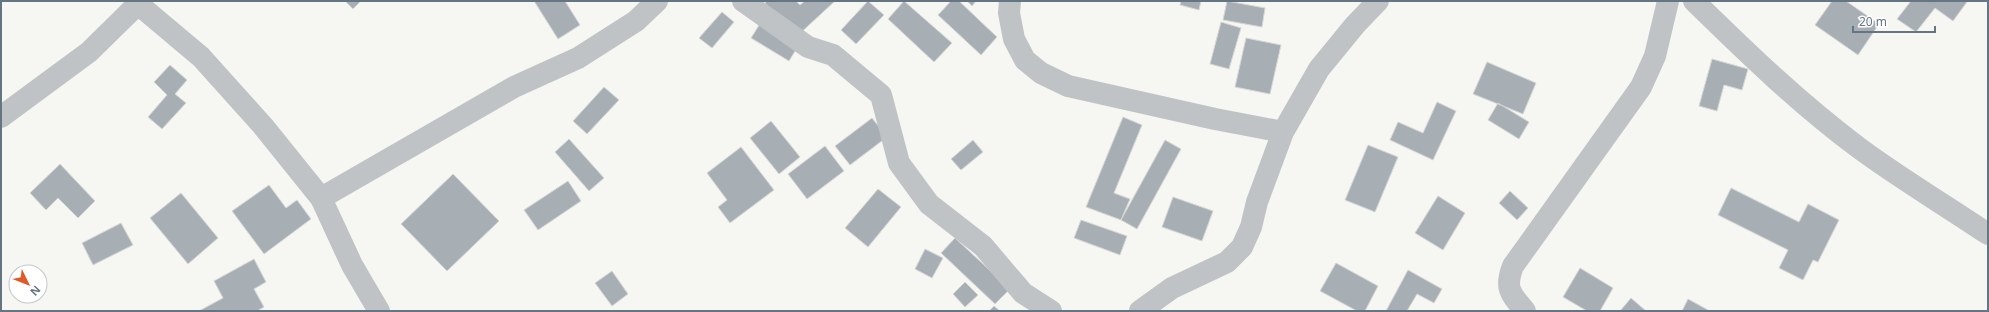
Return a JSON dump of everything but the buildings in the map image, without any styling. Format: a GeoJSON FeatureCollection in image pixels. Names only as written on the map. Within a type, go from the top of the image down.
{"type":"FeatureCollection","features":[{"type":"Feature","properties":{"kind":"street"},"geometry":{"type":"LineString","coordinates":[[321,198],[514,87],[578,58],[636,21],[656,1]]}},
{"type":"Feature","properties":{"kind":"street"},"geometry":{"type":"LineString","coordinates":[[743,1],[808,47],[833,55],[881,95],[899,163],[929,204],[983,246],[1023,293],[1051,311]]}},
{"type":"Feature","properties":{"kind":"street"},"geometry":{"type":"LineString","coordinates":[[1010,1],[1009,13],[1014,39],[1025,60],[1041,73],[1068,86],[1214,120],[1283,132]]}},
{"type":"Feature","properties":{"kind":"street"},"geometry":{"type":"LineString","coordinates":[[1140,311],[1172,288],[1227,262],[1242,247],[1251,227],[1257,202],[1283,132],[1319,69],[1355,25],[1378,1]]}},
{"type":"Feature","properties":{"kind":"street"},"geometry":{"type":"LineString","coordinates":[[1525,311],[1509,292],[1508,279],[1513,266],[1641,87],[1655,56],[1668,1]]}},
{"type":"Feature","properties":{"kind":"street"},"geometry":{"type":"LineString","coordinates":[[1694,1],[1763,69],[1830,125],[1876,160],[1988,234]]}},
{"type":"Feature","properties":{"kind":"street"},"geometry":{"type":"LineString","coordinates":[[1,117],[89,52],[140,3],[201,58],[263,126],[321,198],[352,265],[379,311]]}}]}
